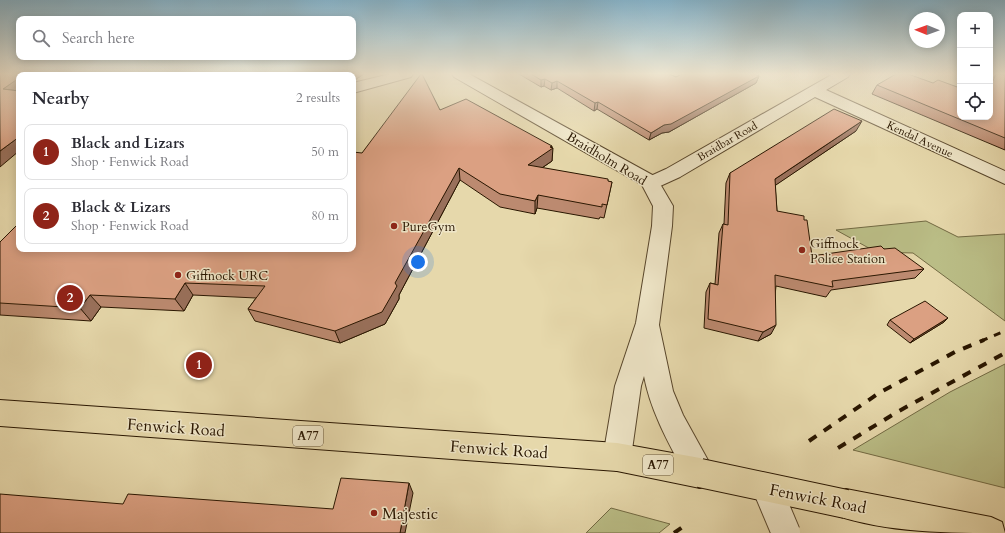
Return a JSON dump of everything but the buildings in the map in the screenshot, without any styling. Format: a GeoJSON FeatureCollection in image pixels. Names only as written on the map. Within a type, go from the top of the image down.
{"type":"FeatureCollection","features":[{"type":"Feature","properties":{"kind":"main road","name":"Fenwick Road"},"geometry":{"type":"LineString","coordinates":[[0,413],[617,457],[700,472],[767,488],[846,504],[947,530],[991,533]]}},
{"type":"Feature","properties":{"kind":"street","name":"Braidholm Road"},"geometry":{"type":"LineString","coordinates":[[504,99],[631,169],[651,183],[663,206],[662,226],[648,323],[628,386],[617,457]]}},
{"type":"Feature","properties":{"kind":"street","name":"Braidbar Road"},"geometry":{"type":"LineString","coordinates":[[651,183],[673,172],[798,99]]}},
{"type":"Feature","properties":{"kind":"street","name":"Kendal Avenue"},"geometry":{"type":"LineString","coordinates":[[832,99],[1005,178]]}},
{"type":"Feature","properties":{"kind":"street","name":"Braidholm Road"},"geometry":{"type":"LineString","coordinates":[[648,323],[660,391],[673,423],[700,472]]}},
{"type":"Feature","properties":{"kind":"street"},"geometry":{"type":"LineString","coordinates":[[767,488],[786,533]]}},
{"type":"Feature","properties":{"kind":"green space"},"geometry":{"type":"Polygon","coordinates":[[[926,221],[958,237],[1005,234],[1005,321],[913,253],[876,252],[836,230],[926,221]]]}},
{"type":"Feature","properties":{"kind":"green space"},"geometry":{"type":"Polygon","coordinates":[[[1005,364],[1005,488],[853,450],[950,392],[1005,364]]]}},
{"type":"Feature","properties":{"kind":"green space"},"geometry":{"type":"Polygon","coordinates":[[[611,508],[670,524],[659,533],[586,533],[611,508]]]}},
{"type":"Feature","properties":{"kind":"railway"},"geometry":{"type":"LineString","coordinates":[[981,341],[1005,331]]}},
{"type":"Feature","properties":{"kind":"railway"},"geometry":{"type":"LineString","coordinates":[[809,441],[879,393],[955,352],[984,340]]}},
{"type":"Feature","properties":{"kind":"railway"},"geometry":{"type":"LineString","coordinates":[[838,448],[899,411],[1005,353]]}},
{"type":"Feature","properties":{"kind":"railway"},"geometry":{"type":"LineString","coordinates":[[674,533],[687,524]]}},
{"type":"Feature","properties":{"kind":"place","name":"PureGym"},"geometry":{"type":"Point","coordinates":[394,226]}},
{"type":"Feature","properties":{"kind":"place","name":"Giffnock Police Station"},"geometry":{"type":"Point","coordinates":[802,250]}},
{"type":"Feature","properties":{"kind":"place","name":"Giffnock URC"},"geometry":{"type":"Point","coordinates":[178,275]}},
{"type":"Feature","properties":{"kind":"place","name":"Black & Lizars"},"geometry":{"type":"Point","coordinates":[70,298]}},
{"type":"Feature","properties":{"kind":"place","name":"Black and Lizars"},"geometry":{"type":"Point","coordinates":[199,365]}},
{"type":"Feature","properties":{"kind":"place","name":"Majestic"},"geometry":{"type":"Point","coordinates":[374,513]}}]}
